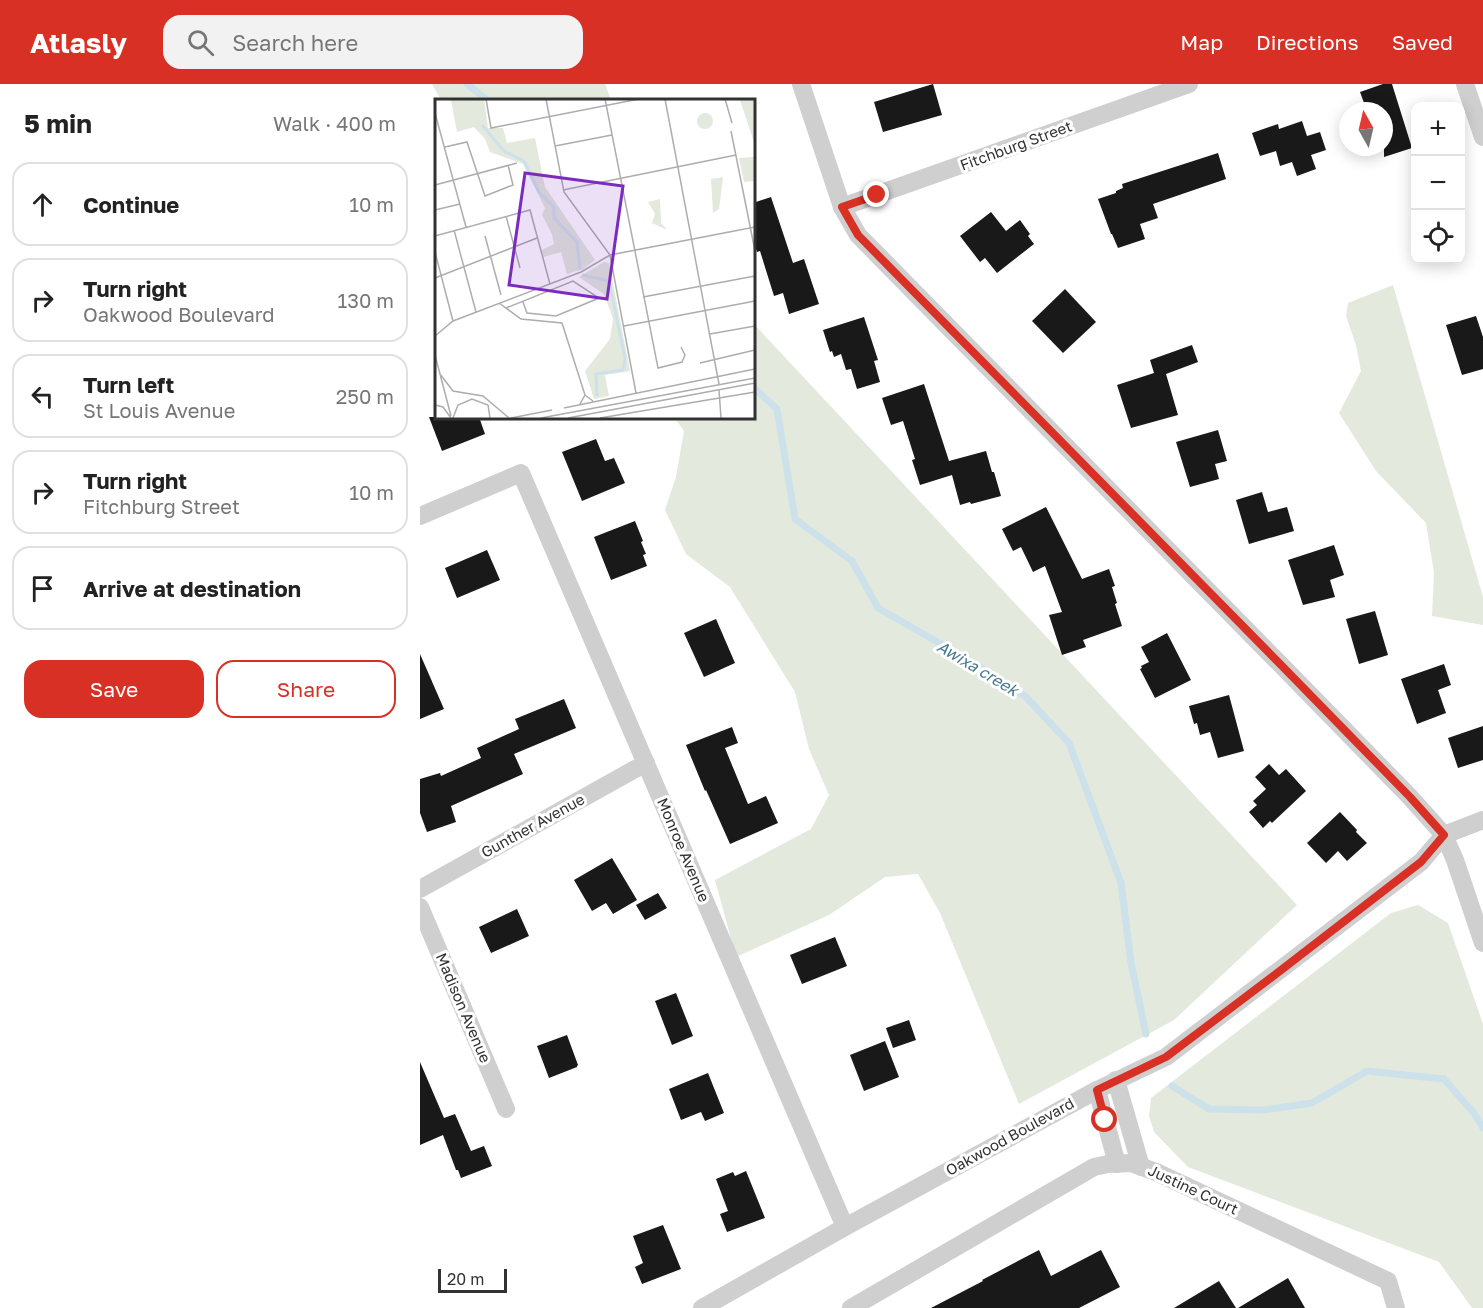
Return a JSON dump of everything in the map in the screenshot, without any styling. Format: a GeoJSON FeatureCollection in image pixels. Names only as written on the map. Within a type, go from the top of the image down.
{"type":"FeatureCollection","features":[{"type":"Feature","properties":{"kind":"street"},"geometry":{"type":"LineString","coordinates":[[801,84],[842,207],[858,235],[1410,797],[1444,835],[1455,860],[1483,943]]}},
{"type":"Feature","properties":{"kind":"street","name":"Fitchburg Street"},"geometry":{"type":"LineString","coordinates":[[842,207],[1189,84]]}},
{"type":"Feature","properties":{"kind":"street"},"geometry":{"type":"LineString","coordinates":[[1465,84],[1483,136]]}},
{"type":"Feature","properties":{"kind":"street","name":"Monroe Avenue"},"geometry":{"type":"LineString","coordinates":[[420,516],[521,472],[845,1227]]}},
{"type":"Feature","properties":{"kind":"street","name":"Gunther Avenue"},"geometry":{"type":"LineString","coordinates":[[420,889],[646,763]]}},
{"type":"Feature","properties":{"kind":"street"},"geometry":{"type":"LineString","coordinates":[[1444,835],[1483,820]]}},
{"type":"Feature","properties":{"kind":"street","name":"Oakwood Boulevard"},"geometry":{"type":"LineString","coordinates":[[702,1308],[845,1227],[1097,1090],[1166,1057],[1421,862],[1444,835]]}},
{"type":"Feature","properties":{"kind":"street","name":"Madison Avenue"},"geometry":{"type":"LineString","coordinates":[[420,907],[506,1109]]}},
{"type":"Feature","properties":{"kind":"street"},"geometry":{"type":"LineString","coordinates":[[1116,1080],[1141,1167]]}},
{"type":"Feature","properties":{"kind":"street"},"geometry":{"type":"LineString","coordinates":[[1097,1090],[1118,1164]]}},
{"type":"Feature","properties":{"kind":"street","name":"Justine Court"},"geometry":{"type":"LineString","coordinates":[[851,1308],[1094,1167],[1131,1163],[1156,1172],[1388,1281],[1396,1308]]}},
{"type":"Feature","properties":{"kind":"shaded area"},"geometry":{"type":"Polygon","coordinates":[[[432,84],[605,84],[611,99],[440,99],[432,84]]]}},
{"type":"Feature","properties":{"kind":"shaded area"},"geometry":{"type":"Polygon","coordinates":[[[1393,285],[1483,597],[1483,625],[1432,616],[1434,573],[1426,523],[1376,471],[1339,413],[1361,371],[1356,345],[1346,316],[1348,303],[1393,285]]]}},
{"type":"Feature","properties":{"kind":"shaded area"},"geometry":{"type":"Polygon","coordinates":[[[754,324],[1297,905],[1174,1020],[1019,1104],[940,913],[918,874],[885,877],[829,915],[736,957],[715,880],[811,829],[829,795],[809,749],[795,692],[730,587],[686,554],[665,510],[676,477],[684,431],[675,418],[754,418],[754,324]]]}},
{"type":"Feature","properties":{"kind":"shaded area"},"geometry":{"type":"Polygon","coordinates":[[[1418,905],[1448,923],[1483,1024],[1483,1308],[1472,1308],[1439,1262],[1188,1167],[1154,1132],[1149,1116],[1151,1098],[1391,913],[1418,905]]]}},
{"type":"Feature","properties":{"kind":"building"},"geometry":{"type":"Polygon","coordinates":[[[933,84],[942,115],[883,132],[874,102],[933,84]]]}},
{"type":"Feature","properties":{"kind":"building"},"geometry":{"type":"Polygon","coordinates":[[[1383,84],[1392,84],[1411,148],[1393,154],[1393,102],[1364,102],[1360,92],[1383,84]]]}},
{"type":"Feature","properties":{"kind":"building"},"geometry":{"type":"Polygon","coordinates":[[[1302,121],[1307,136],[1320,132],[1326,150],[1311,155],[1316,169],[1297,176],[1292,162],[1280,166],[1276,151],[1260,156],[1252,133],[1278,124],[1279,129],[1302,121]]]}},
{"type":"Feature","properties":{"kind":"building"},"geometry":{"type":"Polygon","coordinates":[[[1218,153],[1226,179],[1153,204],[1158,218],[1140,224],[1145,239],[1118,248],[1098,199],[1116,193],[1123,188],[1122,184],[1218,153]]]}},
{"type":"Feature","properties":{"kind":"building"},"geometry":{"type":"Polygon","coordinates":[[[771,197],[793,263],[804,259],[819,304],[789,314],[783,293],[774,296],[760,251],[757,252],[754,243],[754,203],[771,197]]]}},
{"type":"Feature","properties":{"kind":"building"},"geometry":{"type":"Polygon","coordinates":[[[991,212],[1006,231],[1020,220],[1034,244],[997,273],[985,258],[980,262],[960,236],[991,212]]]}},
{"type":"Feature","properties":{"kind":"building"},"geometry":{"type":"Polygon","coordinates":[[[1065,289],[1096,322],[1063,353],[1032,321],[1065,289]]]}},
{"type":"Feature","properties":{"kind":"building"},"geometry":{"type":"Polygon","coordinates":[[[1476,316],[1483,337],[1483,369],[1462,375],[1446,325],[1476,316]]]}},
{"type":"Feature","properties":{"kind":"building"},"geometry":{"type":"Polygon","coordinates":[[[864,317],[878,360],[874,361],[880,382],[857,389],[851,369],[846,370],[841,354],[834,357],[832,351],[830,352],[823,330],[864,317]]]}},
{"type":"Feature","properties":{"kind":"building"},"geometry":{"type":"Polygon","coordinates":[[[1192,345],[1198,362],[1166,374],[1178,415],[1131,428],[1117,385],[1154,373],[1150,360],[1192,345]]]}},
{"type":"Feature","properties":{"kind":"building"},"geometry":{"type":"Polygon","coordinates":[[[924,384],[949,461],[986,451],[1001,496],[960,505],[952,475],[920,485],[912,460],[915,459],[903,421],[891,425],[882,398],[924,384]]]}},
{"type":"Feature","properties":{"kind":"building"},"geometry":{"type":"Polygon","coordinates":[[[429,417],[479,418],[485,434],[442,451],[429,417]]]}},
{"type":"Feature","properties":{"kind":"building"},"geometry":{"type":"Polygon","coordinates":[[[1218,430],[1227,461],[1215,464],[1219,479],[1190,487],[1176,442],[1218,430]]]}},
{"type":"Feature","properties":{"kind":"building"},"geometry":{"type":"Polygon","coordinates":[[[596,439],[605,461],[614,458],[625,483],[582,501],[562,452],[596,439]]]}},
{"type":"Feature","properties":{"kind":"building"},"geometry":{"type":"Polygon","coordinates":[[[1262,492],[1268,512],[1287,507],[1294,531],[1249,544],[1236,500],[1262,492]]]}},
{"type":"Feature","properties":{"kind":"building"},"geometry":{"type":"Polygon","coordinates":[[[1046,507],[1082,579],[1109,569],[1115,586],[1112,587],[1122,626],[1083,640],[1086,647],[1062,655],[1049,615],[1062,612],[1045,566],[1033,572],[1021,547],[1013,551],[1002,529],[1046,507]]]}},
{"type":"Feature","properties":{"kind":"building"},"geometry":{"type":"Polygon","coordinates":[[[635,521],[643,541],[641,542],[646,554],[643,555],[647,566],[611,580],[594,537],[635,521]]]}},
{"type":"Feature","properties":{"kind":"building"},"geometry":{"type":"Polygon","coordinates":[[[1334,545],[1344,575],[1330,580],[1335,597],[1303,605],[1288,560],[1334,545]]]}},
{"type":"Feature","properties":{"kind":"building"},"geometry":{"type":"Polygon","coordinates":[[[487,550],[500,580],[457,598],[445,568],[487,550]]]}},
{"type":"Feature","properties":{"kind":"building"},"geometry":{"type":"Polygon","coordinates":[[[1375,611],[1388,655],[1359,664],[1346,619],[1375,611]]]}},
{"type":"Feature","properties":{"kind":"building"},"geometry":{"type":"Polygon","coordinates":[[[716,619],[735,663],[704,677],[684,633],[716,619]]]}},
{"type":"Feature","properties":{"kind":"building"},"geometry":{"type":"Polygon","coordinates":[[[1167,633],[1191,680],[1155,698],[1140,669],[1149,662],[1141,647],[1167,633]]]}},
{"type":"Feature","properties":{"kind":"building"},"geometry":{"type":"Polygon","coordinates":[[[420,654],[444,709],[420,719],[420,654]]]}},
{"type":"Feature","properties":{"kind":"building"},"geometry":{"type":"Polygon","coordinates":[[[1444,664],[1451,685],[1438,690],[1446,713],[1417,724],[1401,679],[1444,664]]]}},
{"type":"Feature","properties":{"kind":"building"},"geometry":{"type":"Polygon","coordinates":[[[1229,695],[1244,751],[1218,758],[1210,732],[1200,735],[1189,706],[1229,695]]]}},
{"type":"Feature","properties":{"kind":"building"},"geometry":{"type":"Polygon","coordinates":[[[564,699],[576,728],[514,754],[523,774],[451,806],[456,822],[427,832],[420,813],[420,779],[440,773],[441,776],[481,758],[477,748],[519,729],[515,719],[564,699]]]}},
{"type":"Feature","properties":{"kind":"building"},"geometry":{"type":"Polygon","coordinates":[[[1483,726],[1483,760],[1458,768],[1448,738],[1483,726]]]}},
{"type":"Feature","properties":{"kind":"building"},"geometry":{"type":"Polygon","coordinates":[[[732,727],[738,743],[725,748],[748,804],[766,796],[778,823],[730,844],[686,745],[732,727]]]}},
{"type":"Feature","properties":{"kind":"building"},"geometry":{"type":"Polygon","coordinates":[[[1269,764],[1279,775],[1286,769],[1306,791],[1272,823],[1270,821],[1263,828],[1249,812],[1257,805],[1253,801],[1266,789],[1255,777],[1269,764]]]}},
{"type":"Feature","properties":{"kind":"building"},"geometry":{"type":"Polygon","coordinates":[[[1340,812],[1367,843],[1347,861],[1338,851],[1326,863],[1307,843],[1340,812]]]}},
{"type":"Feature","properties":{"kind":"building"},"geometry":{"type":"Polygon","coordinates":[[[612,858],[637,900],[613,914],[606,903],[592,911],[574,880],[612,858]]]}},
{"type":"Feature","properties":{"kind":"building"},"geometry":{"type":"Polygon","coordinates":[[[658,893],[667,908],[645,920],[636,905],[658,893]]]}},
{"type":"Feature","properties":{"kind":"building"},"geometry":{"type":"Polygon","coordinates":[[[517,909],[529,936],[491,953],[479,927],[517,909]]]}},
{"type":"Feature","properties":{"kind":"building"},"geometry":{"type":"Polygon","coordinates":[[[835,937],[847,966],[802,984],[790,955],[835,937]]]}},
{"type":"Feature","properties":{"kind":"building"},"geometry":{"type":"Polygon","coordinates":[[[676,993],[693,1036],[672,1045],[655,1001],[676,993]]]}},
{"type":"Feature","properties":{"kind":"building"},"geometry":{"type":"Polygon","coordinates":[[[909,1020],[916,1040],[893,1048],[886,1028],[909,1020]]]}},
{"type":"Feature","properties":{"kind":"building"},"geometry":{"type":"Polygon","coordinates":[[[567,1035],[578,1065],[549,1078],[537,1046],[567,1035]]]}},
{"type":"Feature","properties":{"kind":"building"},"geometry":{"type":"Polygon","coordinates":[[[885,1041],[899,1077],[864,1091],[850,1055],[885,1041]]]}},
{"type":"Feature","properties":{"kind":"building"},"geometry":{"type":"Polygon","coordinates":[[[420,1062],[444,1118],[455,1114],[471,1151],[484,1146],[492,1166],[461,1178],[443,1135],[420,1145],[420,1062]]]}},
{"type":"Feature","properties":{"kind":"building"},"geometry":{"type":"Polygon","coordinates":[[[708,1073],[724,1113],[705,1121],[701,1112],[681,1120],[669,1089],[708,1073]]]}},
{"type":"Feature","properties":{"kind":"building"},"geometry":{"type":"Polygon","coordinates":[[[746,1171],[765,1218],[727,1232],[720,1214],[728,1211],[716,1179],[733,1172],[735,1176],[746,1171]]]}},
{"type":"Feature","properties":{"kind":"building"},"geometry":{"type":"Polygon","coordinates":[[[663,1225],[681,1269],[642,1284],[635,1267],[643,1263],[633,1236],[663,1225]]]}},
{"type":"Feature","properties":{"kind":"building"},"geometry":{"type":"Polygon","coordinates":[[[1039,1250],[1051,1276],[1101,1250],[1120,1287],[1079,1308],[931,1308],[983,1281],[1039,1250]]]}},
{"type":"Feature","properties":{"kind":"building"},"geometry":{"type":"Polygon","coordinates":[[[1288,1278],[1305,1308],[1238,1308],[1288,1278]]]}},
{"type":"Feature","properties":{"kind":"building"},"geometry":{"type":"Polygon","coordinates":[[[1219,1281],[1236,1308],[1174,1308],[1219,1281]]]}},
{"type":"Feature","properties":{"kind":"waterway","name":"Awixa creek"},"geometry":{"type":"LineString","coordinates":[[467,84],[486,99]]}},
{"type":"Feature","properties":{"kind":"waterway","name":"Awixa creek"},"geometry":{"type":"LineString","coordinates":[[754,388],[777,409],[795,519],[852,561],[878,608],[969,660],[1025,696],[1069,743],[1121,883],[1131,963],[1146,1034]]}},
{"type":"Feature","properties":{"kind":"waterway","name":"Awixa creek"},"geometry":{"type":"LineString","coordinates":[[1172,1086],[1209,1109],[1263,1110],[1312,1103],[1367,1071],[1444,1079],[1473,1112],[1483,1128]]}},
{"type":"Feature","properties":{"kind":"route"},"geometry":{"type":"LineString","coordinates":[[877,195],[842,207],[858,235],[1410,797],[1444,835],[1421,862],[1166,1057],[1097,1090],[1105,1120]]}}]}
